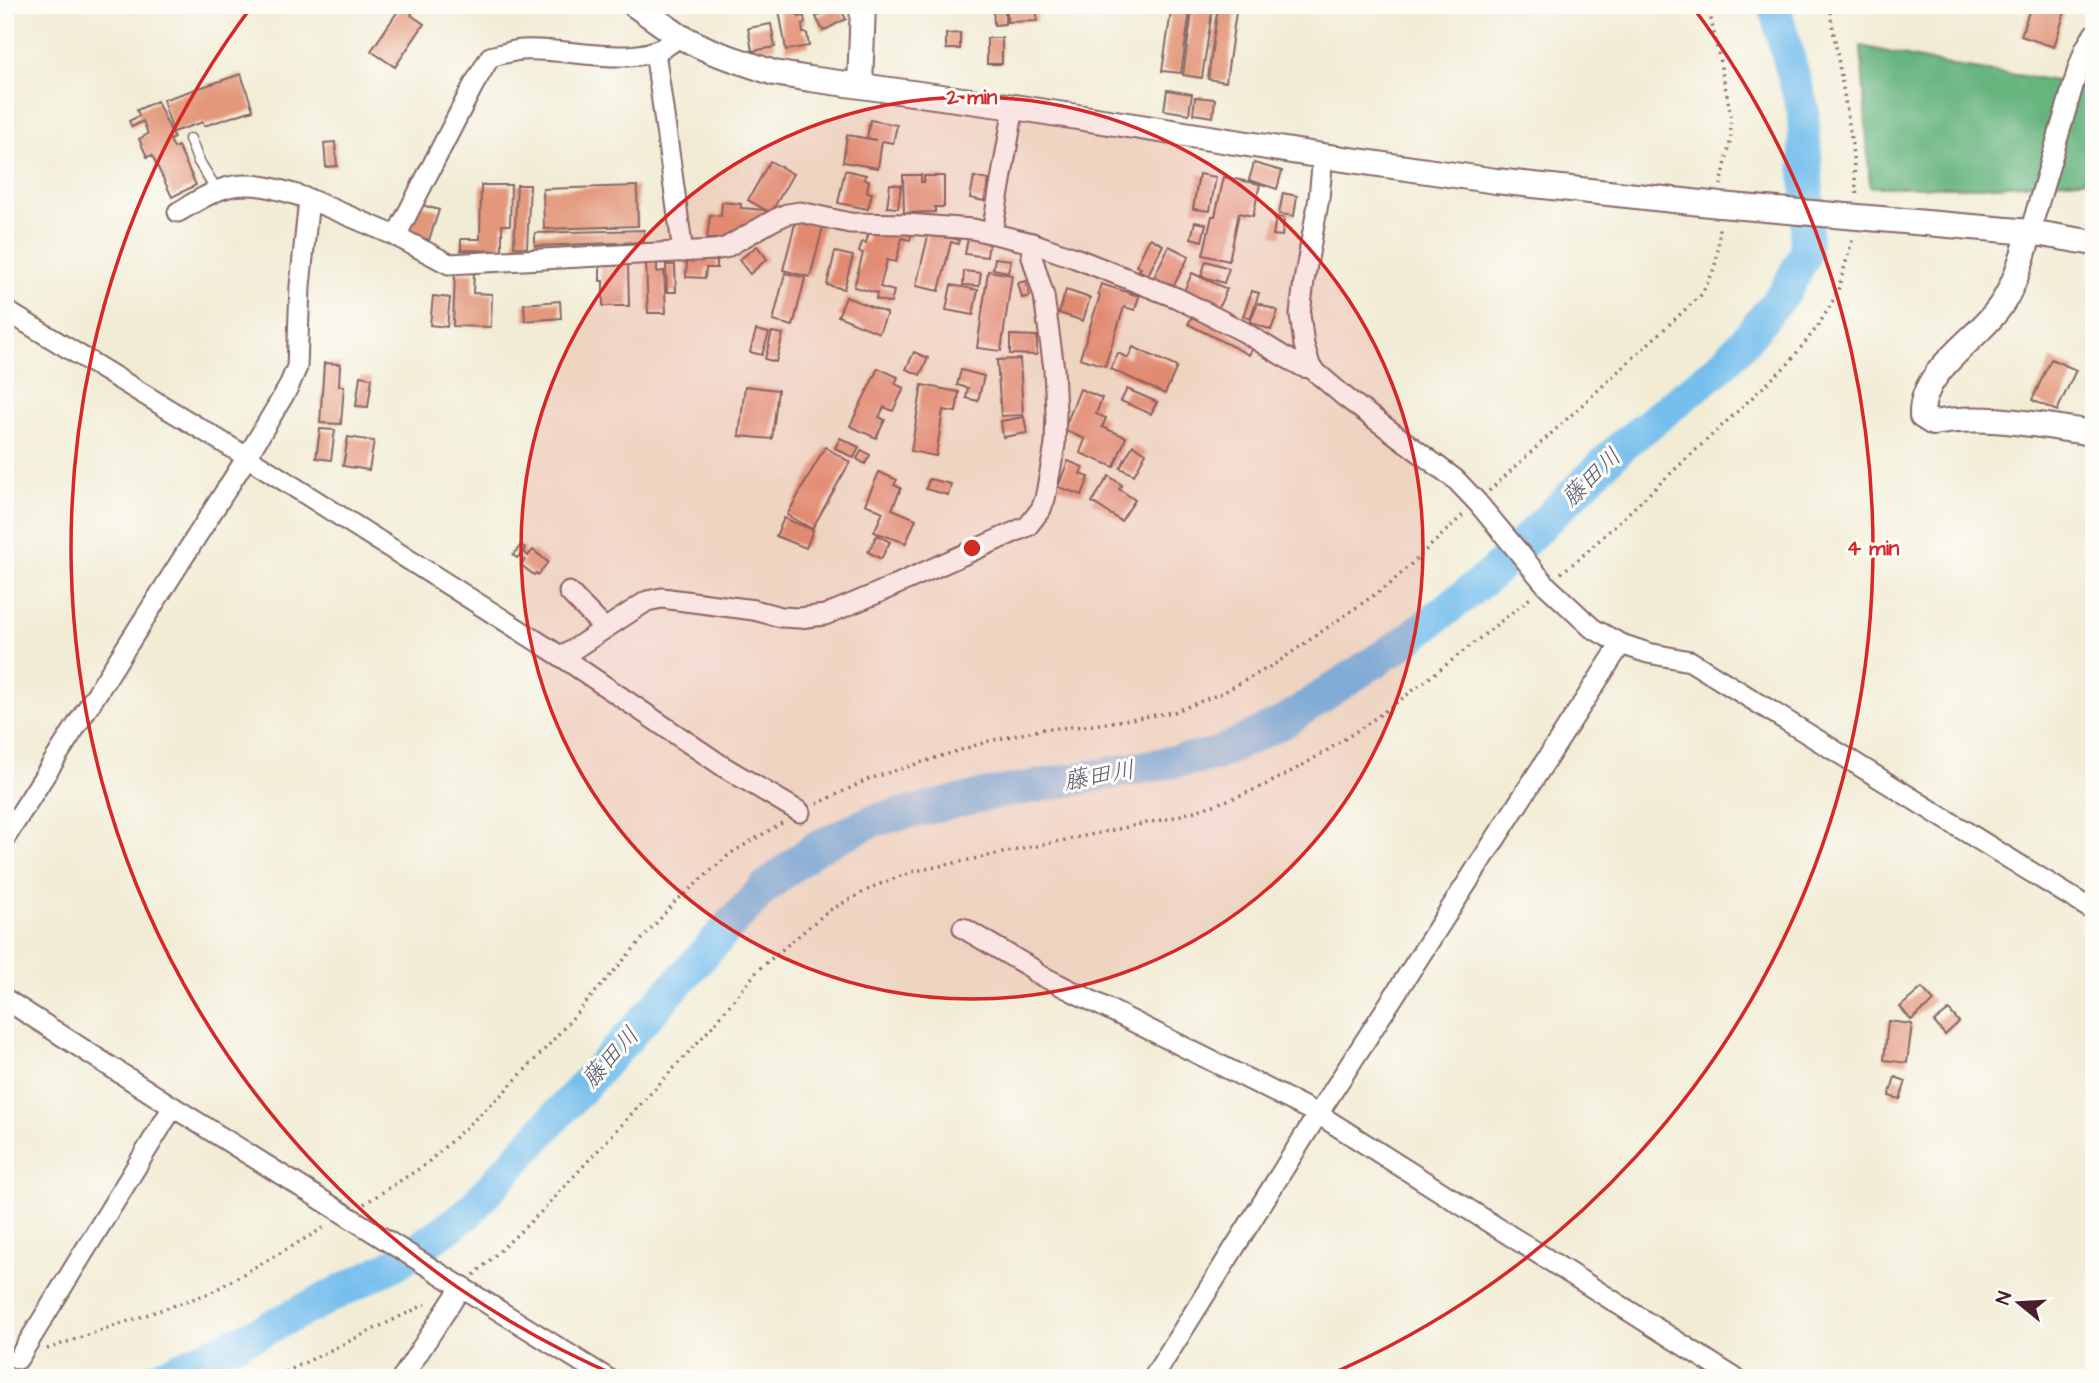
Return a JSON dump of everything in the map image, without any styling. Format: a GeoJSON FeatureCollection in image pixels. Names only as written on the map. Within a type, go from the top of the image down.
{"type":"FeatureCollection","features":[{"type":"Feature","properties":{"kind":"street"},"geometry":{"type":"LineString","coordinates":[[635,5],[679,36],[713,52],[774,73],[1496,181],[1720,205],[2030,232],[2094,243]]}},
{"type":"Feature","properties":{"kind":"street"},"geometry":{"type":"LineString","coordinates":[[860,85],[863,5]]}},
{"type":"Feature","properties":{"kind":"street"},"geometry":{"type":"LineString","coordinates":[[2094,34],[2078,69],[2018,271],[2000,307],[1986,325],[1939,371],[1923,401],[1922,416],[1933,424],[1992,419],[2094,433]]}},
{"type":"Feature","properties":{"kind":"street"},"geometry":{"type":"LineString","coordinates":[[396,236],[490,57],[525,50],[638,55],[670,45],[679,36]]}},
{"type":"Feature","properties":{"kind":"street"},"geometry":{"type":"LineString","coordinates":[[655,51],[683,252]]}},
{"type":"Feature","properties":{"kind":"street"},"geometry":{"type":"LineString","coordinates":[[992,232],[1014,107]]}},
{"type":"Feature","properties":{"kind":"street"},"geometry":{"type":"LineString","coordinates":[[1323,156],[1300,314],[1304,345],[1311,368],[1345,397],[1455,479],[1546,585],[1592,628],[1621,644],[1647,653],[1690,661],[2094,911]]}},
{"type":"Feature","properties":{"kind":"street"},"geometry":{"type":"LineString","coordinates":[[178,212],[223,188],[253,184],[309,199],[396,236],[449,264],[725,248],[780,217],[800,212],[850,223],[973,229],[1032,243],[1177,298],[1244,332],[1303,367],[1311,368]]}},
{"type":"Feature","properties":{"kind":"street"},"geometry":{"type":"LineString","coordinates":[[5,838],[288,388],[297,367],[300,286],[309,199]]}},
{"type":"Feature","properties":{"kind":"street"},"geometry":{"type":"LineString","coordinates":[[562,657],[647,601],[662,598],[754,610],[781,617],[825,615],[1028,526],[1041,509],[1048,487],[1055,444],[1056,412],[1054,369],[1044,296],[1032,257],[1032,243]]}},
{"type":"Feature","properties":{"kind":"street"},"geometry":{"type":"LineString","coordinates":[[5,310],[247,457],[562,657],[724,767],[800,813]]}},
{"type":"Feature","properties":{"kind":"street"},"geometry":{"type":"LineString","coordinates":[[569,593],[604,628]]}},
{"type":"Feature","properties":{"kind":"street"},"geometry":{"type":"LineString","coordinates":[[1153,1378],[1318,1114],[1621,644]]}},
{"type":"Feature","properties":{"kind":"street"},"geometry":{"type":"LineString","coordinates":[[963,928],[1033,969],[1035,973],[1318,1114],[1735,1378]]}},
{"type":"Feature","properties":{"kind":"street"},"geometry":{"type":"LineString","coordinates":[[5,999],[607,1378]]}},
{"type":"Feature","properties":{"kind":"street"},"geometry":{"type":"LineString","coordinates":[[18,1359],[173,1107]]}},
{"type":"Feature","properties":{"kind":"street"},"geometry":{"type":"LineString","coordinates":[[402,1378],[454,1283]]}},
{"type":"Feature","properties":{"kind":"lane"},"geometry":{"type":"LineString","coordinates":[[190,139],[198,160],[217,191]]}},
{"type":"Feature","properties":{"kind":"path"},"geometry":{"type":"LineString","coordinates":[[18,1359],[210,1293],[347,1215],[425,1165],[501,1095],[546,1048],[675,902],[731,853],[800,813],[869,779],[989,741],[1044,729],[1087,726],[1174,712],[1222,693],[1275,664],[1390,584],[1701,295],[1712,275],[1719,256],[1722,174],[1731,138],[1730,110],[1708,5]]}},
{"type":"Feature","properties":{"kind":"path"},"geometry":{"type":"LineString","coordinates":[[273,1378],[454,1283],[548,1204],[710,1029],[760,969],[828,911],[876,886],[911,872],[1171,818],[1252,791],[1309,761],[1374,720],[1579,559],[1788,364],[1818,326],[1837,294],[1852,244],[1857,217],[1857,190],[1851,136],[1829,5]]}},
{"type":"Feature","properties":{"kind":"green space"},"geometry":{"type":"Polygon","coordinates":[[[1861,46],[1953,66],[2094,86],[2094,179],[1980,187],[1870,187],[1861,46]]]}},
{"type":"Feature","properties":{"kind":"building"},"geometry":{"type":"Polygon","coordinates":[[[402,5],[417,5],[411,15],[424,24],[395,67],[371,51],[402,5]]]}},
{"type":"Feature","properties":{"kind":"building"},"geometry":{"type":"Polygon","coordinates":[[[824,5],[839,5],[846,19],[823,31],[816,17],[827,12],[824,5]]]}},
{"type":"Feature","properties":{"kind":"building"},"geometry":{"type":"Polygon","coordinates":[[[949,5],[949,10],[920,7],[949,5]]]}},
{"type":"Feature","properties":{"kind":"building"},"geometry":{"type":"Polygon","coordinates":[[[993,5],[1005,5],[1005,24],[994,25],[993,5]]]}},
{"type":"Feature","properties":{"kind":"building"},"geometry":{"type":"Polygon","coordinates":[[[1007,5],[1037,5],[1037,21],[1007,22],[1007,5]]]}},
{"type":"Feature","properties":{"kind":"building"},"geometry":{"type":"Polygon","coordinates":[[[1172,5],[1191,5],[1181,73],[1162,71],[1172,5]]]}},
{"type":"Feature","properties":{"kind":"building"},"geometry":{"type":"Polygon","coordinates":[[[1193,5],[1213,5],[1202,78],[1183,75],[1193,5]]]}},
{"type":"Feature","properties":{"kind":"building"},"geometry":{"type":"Polygon","coordinates":[[[1218,5],[1237,5],[1226,82],[1208,79],[1218,5]]]}},
{"type":"Feature","properties":{"kind":"building"},"geometry":{"type":"Polygon","coordinates":[[[2031,5],[2067,5],[2054,47],[2021,36],[2031,5]]]}},
{"type":"Feature","properties":{"kind":"building"},"geometry":{"type":"Polygon","coordinates":[[[798,7],[799,17],[804,16],[803,33],[807,33],[809,46],[786,50],[779,10],[798,7]]]}},
{"type":"Feature","properties":{"kind":"building"},"geometry":{"type":"Polygon","coordinates":[[[771,24],[775,47],[752,51],[748,28],[771,24]]]}},
{"type":"Feature","properties":{"kind":"building"},"geometry":{"type":"Polygon","coordinates":[[[960,33],[960,49],[946,49],[946,34],[960,33]]]}},
{"type":"Feature","properties":{"kind":"building"},"geometry":{"type":"Polygon","coordinates":[[[987,38],[1002,38],[1002,64],[987,64],[987,38]]]}},
{"type":"Feature","properties":{"kind":"building"},"geometry":{"type":"Polygon","coordinates":[[[241,74],[253,110],[204,126],[203,122],[173,132],[163,100],[241,74]]]}},
{"type":"Feature","properties":{"kind":"building"},"geometry":{"type":"Polygon","coordinates":[[[1167,90],[1192,94],[1189,114],[1164,110],[1167,90]]]}},
{"type":"Feature","properties":{"kind":"building"},"geometry":{"type":"Polygon","coordinates":[[[1195,97],[1215,99],[1213,117],[1193,114],[1195,97]]]}},
{"type":"Feature","properties":{"kind":"building"},"geometry":{"type":"Polygon","coordinates":[[[157,101],[174,138],[170,140],[174,148],[178,146],[196,185],[172,197],[152,155],[147,157],[139,139],[148,134],[143,121],[132,127],[129,121],[139,116],[137,110],[157,101]]]}},
{"type":"Feature","properties":{"kind":"building"},"geometry":{"type":"Polygon","coordinates":[[[870,120],[897,125],[893,143],[882,141],[878,168],[843,162],[847,135],[876,140],[867,138],[870,120]]]}},
{"type":"Feature","properties":{"kind":"building"},"geometry":{"type":"Polygon","coordinates":[[[335,142],[337,166],[326,167],[324,143],[335,142]]]}},
{"type":"Feature","properties":{"kind":"building"},"geometry":{"type":"Polygon","coordinates":[[[770,161],[793,174],[771,213],[748,200],[770,161]]]}},
{"type":"Feature","properties":{"kind":"building"},"geometry":{"type":"Polygon","coordinates":[[[1254,163],[1282,171],[1277,189],[1249,180],[1254,163]]]}},
{"type":"Feature","properties":{"kind":"building"},"geometry":{"type":"Polygon","coordinates":[[[845,170],[866,175],[864,179],[869,180],[867,192],[872,193],[868,209],[838,203],[845,170]]]}},
{"type":"Feature","properties":{"kind":"building"},"geometry":{"type":"Polygon","coordinates":[[[1199,174],[1216,177],[1210,211],[1193,209],[1199,174]]]}},
{"type":"Feature","properties":{"kind":"building"},"geometry":{"type":"Polygon","coordinates":[[[903,175],[921,175],[921,182],[924,182],[924,176],[944,176],[944,207],[935,207],[935,212],[904,213],[903,175]]]}},
{"type":"Feature","properties":{"kind":"building"},"geometry":{"type":"Polygon","coordinates":[[[974,177],[989,180],[984,201],[970,198],[974,177]]]}},
{"type":"Feature","properties":{"kind":"building"},"geometry":{"type":"Polygon","coordinates":[[[1224,177],[1260,184],[1253,216],[1239,213],[1229,261],[1203,255],[1224,177]]]}},
{"type":"Feature","properties":{"kind":"building"},"geometry":{"type":"Polygon","coordinates":[[[890,184],[901,185],[898,208],[887,207],[890,184]]]}},
{"type":"Feature","properties":{"kind":"building"},"geometry":{"type":"Polygon","coordinates":[[[481,185],[511,185],[510,225],[502,225],[502,251],[461,250],[461,239],[480,239],[481,185]]]}},
{"type":"Feature","properties":{"kind":"building"},"geometry":{"type":"Polygon","coordinates":[[[517,185],[530,185],[527,248],[514,247],[517,185]]]}},
{"type":"Feature","properties":{"kind":"building"},"geometry":{"type":"Polygon","coordinates":[[[637,186],[638,226],[544,229],[543,189],[637,186]]]}},
{"type":"Feature","properties":{"kind":"building"},"geometry":{"type":"Polygon","coordinates":[[[1283,193],[1297,196],[1294,216],[1279,214],[1283,193]]]}},
{"type":"Feature","properties":{"kind":"building"},"geometry":{"type":"Polygon","coordinates":[[[722,202],[741,204],[741,208],[766,210],[765,218],[755,226],[745,225],[744,236],[736,241],[707,238],[710,215],[721,216],[722,202]]]}},
{"type":"Feature","properties":{"kind":"building"},"geometry":{"type":"Polygon","coordinates":[[[419,204],[439,210],[429,240],[409,234],[419,204]]]}},
{"type":"Feature","properties":{"kind":"building"},"geometry":{"type":"Polygon","coordinates":[[[1276,217],[1284,218],[1282,236],[1273,235],[1276,217]]]}},
{"type":"Feature","properties":{"kind":"building"},"geometry":{"type":"Polygon","coordinates":[[[796,220],[823,227],[810,277],[783,270],[796,220]]]}},
{"type":"Feature","properties":{"kind":"building"},"geometry":{"type":"Polygon","coordinates":[[[1195,222],[1206,224],[1202,241],[1191,238],[1195,222]]]}},
{"type":"Feature","properties":{"kind":"building"},"geometry":{"type":"Polygon","coordinates":[[[871,224],[911,235],[910,240],[902,238],[896,262],[887,260],[880,287],[894,291],[891,303],[876,299],[877,293],[854,287],[863,253],[859,252],[862,242],[866,243],[871,224]]]}},
{"type":"Feature","properties":{"kind":"building"},"geometry":{"type":"Polygon","coordinates":[[[644,230],[644,242],[535,246],[535,233],[644,230]]]}},
{"type":"Feature","properties":{"kind":"building"},"geometry":{"type":"Polygon","coordinates":[[[929,232],[959,240],[958,244],[951,242],[939,291],[916,286],[929,232]]]}},
{"type":"Feature","properties":{"kind":"building"},"geometry":{"type":"Polygon","coordinates":[[[968,238],[989,241],[987,257],[965,254],[968,238]]]}},
{"type":"Feature","properties":{"kind":"building"},"geometry":{"type":"Polygon","coordinates":[[[1150,238],[1163,245],[1148,275],[1136,266],[1150,238]]]}},
{"type":"Feature","properties":{"kind":"building"},"geometry":{"type":"Polygon","coordinates":[[[757,246],[767,259],[750,274],[739,260],[757,246]]]}},
{"type":"Feature","properties":{"kind":"building"},"geometry":{"type":"Polygon","coordinates":[[[1169,246],[1189,256],[1173,287],[1154,277],[1169,246]]]}},
{"type":"Feature","properties":{"kind":"building"},"geometry":{"type":"Polygon","coordinates":[[[835,252],[853,256],[844,289],[827,285],[835,252]]]}},
{"type":"Feature","properties":{"kind":"building"},"geometry":{"type":"Polygon","coordinates":[[[995,258],[1011,260],[1008,272],[993,269],[995,258]]]}},
{"type":"Feature","properties":{"kind":"building"},"geometry":{"type":"Polygon","coordinates":[[[687,259],[717,261],[717,268],[706,268],[705,278],[686,277],[687,259]]]}},
{"type":"Feature","properties":{"kind":"building"},"geometry":{"type":"Polygon","coordinates":[[[1206,261],[1229,268],[1224,283],[1201,276],[1206,261]]]}},
{"type":"Feature","properties":{"kind":"building"},"geometry":{"type":"Polygon","coordinates":[[[646,263],[657,263],[657,272],[664,271],[666,313],[648,313],[646,263]]]}},
{"type":"Feature","properties":{"kind":"building"},"geometry":{"type":"Polygon","coordinates":[[[600,264],[628,264],[629,306],[603,306],[600,264]]]}},
{"type":"Feature","properties":{"kind":"building"},"geometry":{"type":"Polygon","coordinates":[[[666,265],[675,265],[676,292],[667,292],[666,265]]]}},
{"type":"Feature","properties":{"kind":"building"},"geometry":{"type":"Polygon","coordinates":[[[964,271],[981,273],[979,286],[963,285],[964,271]]]}},
{"type":"Feature","properties":{"kind":"building"},"geometry":{"type":"Polygon","coordinates":[[[988,271],[1012,275],[1001,351],[977,348],[988,271]]]}},
{"type":"Feature","properties":{"kind":"building"},"geometry":{"type":"Polygon","coordinates":[[[455,272],[474,273],[473,293],[492,294],[491,327],[453,326],[455,272]]]}},
{"type":"Feature","properties":{"kind":"building"},"geometry":{"type":"Polygon","coordinates":[[[785,273],[805,278],[793,326],[773,321],[785,273]]]}},
{"type":"Feature","properties":{"kind":"building"},"geometry":{"type":"Polygon","coordinates":[[[1192,273],[1227,289],[1216,313],[1181,298],[1192,273]]]}},
{"type":"Feature","properties":{"kind":"building"},"geometry":{"type":"Polygon","coordinates":[[[1026,281],[1030,296],[1022,298],[1018,283],[1026,281]]]}},
{"type":"Feature","properties":{"kind":"building"},"geometry":{"type":"Polygon","coordinates":[[[1101,284],[1139,296],[1135,310],[1124,307],[1105,366],[1080,358],[1101,284]]]}},
{"type":"Feature","properties":{"kind":"building"},"geometry":{"type":"Polygon","coordinates":[[[951,285],[978,290],[973,315],[946,310],[951,285]]]}},
{"type":"Feature","properties":{"kind":"building"},"geometry":{"type":"Polygon","coordinates":[[[1066,290],[1090,298],[1083,321],[1059,313],[1066,290]]]}},
{"type":"Feature","properties":{"kind":"building"},"geometry":{"type":"Polygon","coordinates":[[[1252,291],[1259,293],[1250,319],[1243,316],[1252,291]]]}},
{"type":"Feature","properties":{"kind":"building"},"geometry":{"type":"Polygon","coordinates":[[[433,296],[450,298],[447,327],[430,325],[433,296]]]}},
{"type":"Feature","properties":{"kind":"building"},"geometry":{"type":"Polygon","coordinates":[[[846,297],[887,313],[879,333],[838,316],[846,297]]]}},
{"type":"Feature","properties":{"kind":"building"},"geometry":{"type":"Polygon","coordinates":[[[560,301],[561,318],[525,321],[524,304],[560,301]]]}},
{"type":"Feature","properties":{"kind":"building"},"geometry":{"type":"Polygon","coordinates":[[[1258,303],[1278,311],[1271,330],[1250,322],[1258,303]]]}},
{"type":"Feature","properties":{"kind":"building"},"geometry":{"type":"Polygon","coordinates":[[[1193,315],[1254,346],[1249,355],[1188,324],[1193,315]]]}},
{"type":"Feature","properties":{"kind":"building"},"geometry":{"type":"Polygon","coordinates":[[[756,330],[769,333],[762,355],[750,352],[756,330]]]}},
{"type":"Feature","properties":{"kind":"building"},"geometry":{"type":"Polygon","coordinates":[[[772,332],[783,334],[776,362],[765,359],[772,332]]]}},
{"type":"Feature","properties":{"kind":"building"},"geometry":{"type":"Polygon","coordinates":[[[1010,335],[1037,336],[1037,355],[1010,354],[1010,335]]]}},
{"type":"Feature","properties":{"kind":"building"},"geometry":{"type":"Polygon","coordinates":[[[1133,347],[1177,367],[1165,394],[1111,369],[1118,353],[1128,358],[1133,347]]]}},
{"type":"Feature","properties":{"kind":"building"},"geometry":{"type":"Polygon","coordinates":[[[914,352],[928,358],[920,375],[906,369],[914,352]]]}},
{"type":"Feature","properties":{"kind":"building"},"geometry":{"type":"Polygon","coordinates":[[[1020,359],[1023,415],[1001,416],[997,360],[1020,359]]]}},
{"type":"Feature","properties":{"kind":"building"},"geometry":{"type":"Polygon","coordinates":[[[2051,359],[2076,370],[2057,411],[2032,400],[2051,359]]]}},
{"type":"Feature","properties":{"kind":"building"},"geometry":{"type":"Polygon","coordinates":[[[324,363],[340,364],[339,386],[344,386],[341,424],[320,423],[324,363]]]}},
{"type":"Feature","properties":{"kind":"building"},"geometry":{"type":"Polygon","coordinates":[[[878,368],[898,377],[895,384],[904,388],[893,411],[884,407],[879,417],[885,420],[876,438],[850,426],[878,368]]]}},
{"type":"Feature","properties":{"kind":"building"},"geometry":{"type":"Polygon","coordinates":[[[961,370],[984,376],[978,401],[966,398],[968,388],[957,385],[961,370]]]}},
{"type":"Feature","properties":{"kind":"building"},"geometry":{"type":"Polygon","coordinates":[[[360,376],[372,378],[368,407],[356,406],[360,376]]]}},
{"type":"Feature","properties":{"kind":"building"},"geometry":{"type":"Polygon","coordinates":[[[922,385],[959,392],[956,412],[943,410],[936,456],[911,451],[922,385]]]}},
{"type":"Feature","properties":{"kind":"building"},"geometry":{"type":"Polygon","coordinates":[[[745,386],[778,390],[772,439],[739,436],[745,386]]]}},
{"type":"Feature","properties":{"kind":"building"},"geometry":{"type":"Polygon","coordinates":[[[1080,389],[1102,398],[1096,414],[1106,418],[1102,427],[1126,437],[1114,467],[1080,453],[1085,439],[1064,430],[1080,389]]]}},
{"type":"Feature","properties":{"kind":"building"},"geometry":{"type":"Polygon","coordinates":[[[1127,389],[1157,402],[1151,414],[1121,401],[1127,389]]]}},
{"type":"Feature","properties":{"kind":"building"},"geometry":{"type":"Polygon","coordinates":[[[1024,417],[1027,433],[1003,437],[1001,421],[1024,417]]]}},
{"type":"Feature","properties":{"kind":"building"},"geometry":{"type":"Polygon","coordinates":[[[320,429],[335,430],[331,460],[316,458],[320,429]]]}},
{"type":"Feature","properties":{"kind":"building"},"geometry":{"type":"Polygon","coordinates":[[[348,437],[374,441],[369,470],[343,466],[348,437]]]}},
{"type":"Feature","properties":{"kind":"building"},"geometry":{"type":"Polygon","coordinates":[[[840,438],[859,447],[854,458],[835,448],[840,438]]]}},
{"type":"Feature","properties":{"kind":"building"},"geometry":{"type":"Polygon","coordinates":[[[1133,445],[1146,453],[1134,475],[1120,468],[1133,445]]]}},
{"type":"Feature","properties":{"kind":"building"},"geometry":{"type":"Polygon","coordinates":[[[825,447],[850,462],[812,529],[787,515],[825,447]]]}},
{"type":"Feature","properties":{"kind":"building"},"geometry":{"type":"Polygon","coordinates":[[[862,450],[870,455],[865,464],[857,459],[862,450]]]}},
{"type":"Feature","properties":{"kind":"building"},"geometry":{"type":"Polygon","coordinates":[[[1068,461],[1083,467],[1080,474],[1089,477],[1082,495],[1058,487],[1068,461]]]}},
{"type":"Feature","properties":{"kind":"building"},"geometry":{"type":"Polygon","coordinates":[[[879,472],[897,480],[894,485],[901,488],[892,509],[916,519],[906,543],[874,532],[883,512],[865,504],[879,472]]]}},
{"type":"Feature","properties":{"kind":"building"},"geometry":{"type":"Polygon","coordinates":[[[1109,476],[1122,485],[1119,489],[1135,500],[1121,521],[1092,502],[1109,476]]]}},
{"type":"Feature","properties":{"kind":"building"},"geometry":{"type":"Polygon","coordinates":[[[929,479],[951,484],[948,495],[926,489],[929,479]]]}},
{"type":"Feature","properties":{"kind":"building"},"geometry":{"type":"Polygon","coordinates":[[[784,518],[813,530],[806,548],[776,536],[784,518]]]}},
{"type":"Feature","properties":{"kind":"building"},"geometry":{"type":"Polygon","coordinates":[[[877,535],[890,542],[881,559],[868,552],[877,535]]]}},
{"type":"Feature","properties":{"kind":"building"},"geometry":{"type":"Polygon","coordinates":[[[521,545],[528,556],[533,550],[548,562],[538,575],[521,565],[525,560],[520,555],[517,558],[513,555],[521,545]]]}},
{"type":"Feature","properties":{"kind":"building"},"geometry":{"type":"Polygon","coordinates":[[[1922,988],[1934,1001],[1911,1020],[1900,1007],[1922,988]]]}},
{"type":"Feature","properties":{"kind":"building"},"geometry":{"type":"Polygon","coordinates":[[[1949,1010],[1959,1022],[1945,1035],[1934,1022],[1949,1010]]]}},
{"type":"Feature","properties":{"kind":"building"},"geometry":{"type":"Polygon","coordinates":[[[1888,1021],[1912,1024],[1907,1063],[1884,1060],[1888,1021]]]}},
{"type":"Feature","properties":{"kind":"building"},"geometry":{"type":"Polygon","coordinates":[[[1895,1077],[1906,1081],[1900,1099],[1889,1096],[1895,1077]]]}},
{"type":"Feature","properties":{"kind":"waterway","name":"藤田川"},"geometry":{"type":"LineString","coordinates":[[156,1378],[262,1331],[395,1264],[465,1216],[763,889],[815,848],[872,821],[981,796],[1217,754],[1285,721],[1406,641],[1489,576],[1623,445],[1720,367],[1786,290],[1805,254],[1808,203],[1803,110],[1774,5]]}}]}
